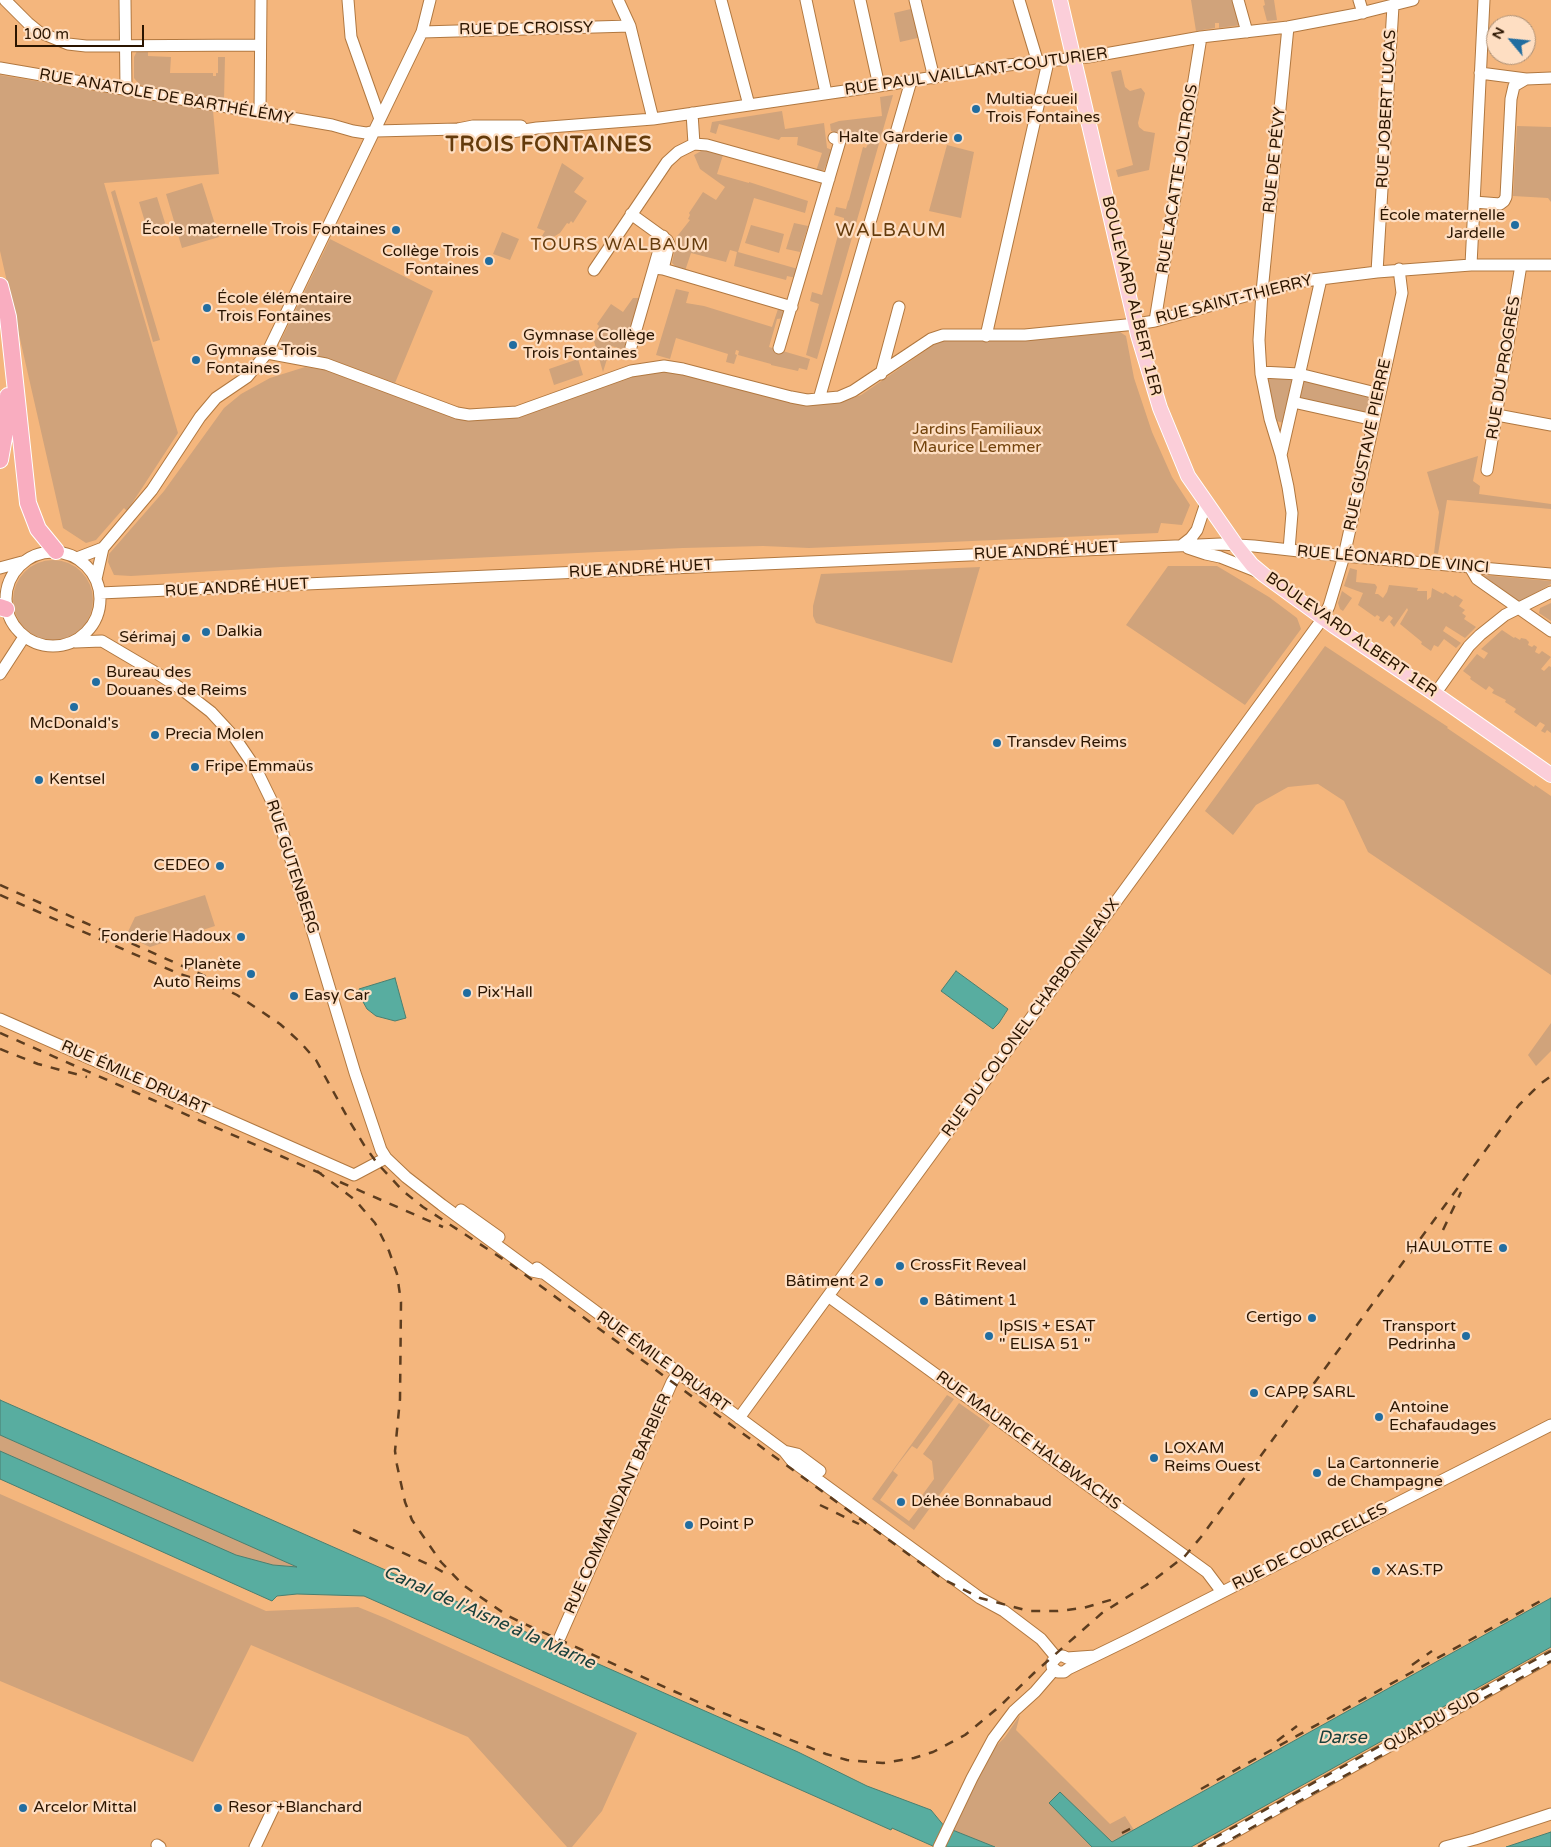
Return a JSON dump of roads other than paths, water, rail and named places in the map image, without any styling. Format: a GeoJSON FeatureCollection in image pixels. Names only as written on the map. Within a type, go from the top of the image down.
{"type":"FeatureCollection","features":[{"type":"Feature","properties":{"kind":"highway"},"geometry":{"type":"LineString","coordinates":[[0,286],[8,317],[28,503],[38,529],[56,552]]}},
{"type":"Feature","properties":{"kind":"highway"},"geometry":{"type":"LineString","coordinates":[[0,301],[6,341],[9,392],[7,420],[0,460]]}},
{"type":"Feature","properties":{"kind":"main road","name":"BOULEVARD ALBERT 1ER"},"geometry":{"type":"LineString","coordinates":[[1060,0],[1075,59],[1129,325],[1188,476],[1236,545],[1252,565],[1264,575],[1323,618],[1551,775]]}},
{"type":"Feature","properties":{"kind":"street"},"geometry":{"type":"LineString","coordinates":[[4,0],[39,32],[77,45],[260,45]]}},
{"type":"Feature","properties":{"kind":"street"},"geometry":{"type":"LineString","coordinates":[[125,0],[126,90]]}},
{"type":"Feature","properties":{"kind":"street"},"geometry":{"type":"LineString","coordinates":[[260,112],[261,0]]}},
{"type":"Feature","properties":{"kind":"street"},"geometry":{"type":"LineString","coordinates":[[348,0],[350,37],[380,118]]}},
{"type":"Feature","properties":{"kind":"street"},"geometry":{"type":"LineString","coordinates":[[96,579],[103,548],[152,490],[208,407],[216,398],[247,377],[267,353],[422,32],[430,0]]}},
{"type":"Feature","properties":{"kind":"street"},"geometry":{"type":"LineString","coordinates":[[618,0],[630,26],[652,110],[652,119]]}},
{"type":"Feature","properties":{"kind":"street"},"geometry":{"type":"LineString","coordinates":[[721,0],[748,104]]}},
{"type":"Feature","properties":{"kind":"street"},"geometry":{"type":"LineString","coordinates":[[806,0],[826,94]]}},
{"type":"Feature","properties":{"kind":"street"},"geometry":{"type":"LineString","coordinates":[[860,0],[879,86]]}},
{"type":"Feature","properties":{"kind":"street"},"geometry":{"type":"LineString","coordinates":[[915,0],[934,78]]}},
{"type":"Feature","properties":{"kind":"street"},"geometry":{"type":"LineString","coordinates":[[986,336],[1043,62],[1019,0]]}},
{"type":"Feature","properties":{"kind":"street"},"geometry":{"type":"LineString","coordinates":[[1238,0],[1247,32]]}},
{"type":"Feature","properties":{"kind":"street"},"geometry":{"type":"LineString","coordinates":[[1359,0],[1363,13]]}},
{"type":"Feature","properties":{"kind":"street","name":"RUE PAUL VAILLANT-COUTURIER"},"geometry":{"type":"LineString","coordinates":[[375,131],[458,129],[474,134],[499,134],[537,128],[652,119],[1008,66],[1075,59],[1200,38],[1288,27],[1363,13],[1395,3],[1413,0]]}},
{"type":"Feature","properties":{"kind":"street"},"geometry":{"type":"LineString","coordinates":[[1470,266],[1484,0]]}},
{"type":"Feature","properties":{"kind":"street","name":"RUE JOBERT LUCAS"},"geometry":{"type":"LineString","coordinates":[[1378,272],[1395,3]]}},
{"type":"Feature","properties":{"kind":"street","name":"RUE DE CROISSY"},"geometry":{"type":"LineString","coordinates":[[422,32],[630,26]]}},
{"type":"Feature","properties":{"kind":"street","name":"RUE DE PÉVY"},"geometry":{"type":"LineString","coordinates":[[1288,27],[1259,340],[1261,372],[1270,419],[1281,455],[1292,513],[1289,550]]}},
{"type":"Feature","properties":{"kind":"street","name":"RUE LACATTE JOLTROIS"},"geometry":{"type":"LineString","coordinates":[[1155,321],[1200,38]]}},
{"type":"Feature","properties":{"kind":"street","name":"RUE ANATOLE DE BARTHÉLÉMY"},"geometry":{"type":"LineString","coordinates":[[0,68],[332,125],[345,123],[368,126],[375,131]]}},
{"type":"Feature","properties":{"kind":"street"},"geometry":{"type":"LineString","coordinates":[[1480,73],[1526,79],[1551,78]]}},
{"type":"Feature","properties":{"kind":"street"},"geometry":{"type":"LineString","coordinates":[[1474,202],[1500,204],[1504,202],[1506,197],[1511,99],[1514,86],[1526,79]]}},
{"type":"Feature","properties":{"kind":"street"},"geometry":{"type":"LineString","coordinates":[[819,399],[911,81]]}},
{"type":"Feature","properties":{"kind":"street"},"geometry":{"type":"LineString","coordinates":[[692,113],[694,144]]}},
{"type":"Feature","properties":{"kind":"street"},"geometry":{"type":"LineString","coordinates":[[780,348],[840,141],[834,138]]}},
{"type":"Feature","properties":{"kind":"street"},"geometry":{"type":"LineString","coordinates":[[594,270],[667,162],[678,152],[694,144],[707,145],[829,179]]}},
{"type":"Feature","properties":{"kind":"street"},"geometry":{"type":"LineString","coordinates":[[631,214],[663,236],[658,269],[631,347]]}},
{"type":"Feature","properties":{"kind":"street","name":"RUE DU PROGRÈS"},"geometry":{"type":"LineString","coordinates":[[1487,470],[1521,265]]}},
{"type":"Feature","properties":{"kind":"street","name":"RUE SAINT-THIERRY"},"geometry":{"type":"LineString","coordinates":[[267,353],[326,364],[457,413],[469,415],[517,412],[631,371],[664,366],[807,400],[839,397],[853,391],[937,336],[1025,335],[1129,325],[1155,321],[1296,282],[1399,269],[1551,265]]}},
{"type":"Feature","properties":{"kind":"street"},"geometry":{"type":"LineString","coordinates":[[658,269],[792,307]]}},
{"type":"Feature","properties":{"kind":"street","name":"RUE GUSTAVE PIERRE"},"geometry":{"type":"LineString","coordinates":[[1323,618],[1329,606],[1344,556],[1402,293],[1399,269]]}},
{"type":"Feature","properties":{"kind":"street"},"geometry":{"type":"LineString","coordinates":[[1281,455],[1321,279]]}},
{"type":"Feature","properties":{"kind":"street"},"geometry":{"type":"LineString","coordinates":[[881,374],[899,307]]}},
{"type":"Feature","properties":{"kind":"street"},"geometry":{"type":"LineString","coordinates":[[1261,372],[1299,374],[1380,394]]}},
{"type":"Feature","properties":{"kind":"street"},"geometry":{"type":"LineString","coordinates":[[1293,402],[1374,420]]}},
{"type":"Feature","properties":{"kind":"street"},"geometry":{"type":"LineString","coordinates":[[1497,415],[1551,425]]}},
{"type":"Feature","properties":{"kind":"street"},"geometry":{"type":"LineString","coordinates":[[1206,503],[1197,530],[1182,545],[1220,557],[1264,575]]}},
{"type":"Feature","properties":{"kind":"street","name":"RUE ANDRÉ HUET"},"geometry":{"type":"LineString","coordinates":[[100,593],[1182,545],[1236,545]]}},
{"type":"Feature","properties":{"kind":"street","name":"RUE LÉONARD DE VINCI"},"geometry":{"type":"LineString","coordinates":[[1236,545],[1551,574]]}},
{"type":"Feature","properties":{"kind":"street"},"geometry":{"type":"LineString","coordinates":[[77,558],[103,548]]}},
{"type":"Feature","properties":{"kind":"street"},"geometry":{"type":"LineString","coordinates":[[0,568],[23,562],[42,552],[56,552],[77,558],[88,567],[96,579],[100,593],[100,607],[95,621],[88,631],[75,642]]}},
{"type":"Feature","properties":{"kind":"street"},"geometry":{"type":"LineString","coordinates":[[23,562],[14,572],[8,584],[3,607],[24,637],[42,646],[62,646],[75,642],[102,641],[95,621]]}},
{"type":"Feature","properties":{"kind":"street"},"geometry":{"type":"LineString","coordinates":[[1470,567],[1477,578],[1551,631]]}},
{"type":"Feature","properties":{"kind":"street"},"geometry":{"type":"LineString","coordinates":[[1435,694],[1469,646],[1498,621],[1518,608],[1551,592]]}},
{"type":"Feature","properties":{"kind":"street","name":"RUE DU COLONEL CHARBONNEAUX"},"geometry":{"type":"LineString","coordinates":[[739,1418],[1323,618]]}},
{"type":"Feature","properties":{"kind":"street"},"geometry":{"type":"LineString","coordinates":[[0,674],[24,637]]}},
{"type":"Feature","properties":{"kind":"street","name":"RUE GUTENBERG"},"geometry":{"type":"LineString","coordinates":[[102,641],[180,688],[211,712],[235,738],[256,769],[276,810],[369,1120],[376,1141],[386,1158]]}},
{"type":"Feature","properties":{"kind":"street","name":"RUE ÉMILE DRUART"},"geometry":{"type":"LineString","coordinates":[[0,1018],[354,1175],[386,1158],[425,1190],[445,1200],[476,1220],[526,1257],[542,1273],[784,1451],[797,1454],[1000,1604],[1004,1611],[1041,1639],[1063,1661]]}},
{"type":"Feature","properties":{"kind":"street","name":"RUE MAURICE HALBWACHS"},"geometry":{"type":"LineString","coordinates":[[828,1296],[1207,1572],[1222,1592]]}},
{"type":"Feature","properties":{"kind":"street","name":"RUE COMMANDANT BARBIER"},"geometry":{"type":"LineString","coordinates":[[560,1637],[665,1398],[678,1373]]}},
{"type":"Feature","properties":{"kind":"street","name":"RUE DE COURCELLES"},"geometry":{"type":"LineString","coordinates":[[940,1847],[951,1820],[992,1739],[1014,1711],[1035,1692],[1054,1670],[1060,1673],[1063,1661],[1095,1656],[1551,1425]]}},
{"type":"Feature","properties":{"kind":"street","name":"QUAI DU SUD"},"geometry":{"type":"LineString","coordinates":[[1208,1847],[1551,1656]]}},
{"type":"Feature","properties":{"kind":"street"},"geometry":{"type":"LineString","coordinates":[[255,1847],[274,1807]]}},
{"type":"Feature","properties":{"kind":"street"},"geometry":{"type":"LineString","coordinates":[[1445,1847],[1551,1814]]}},
{"type":"Feature","properties":{"kind":"water"},"geometry":{"type":"Polygon","coordinates":[[[956,971],[1008,1009],[993,1029],[941,991],[956,971]]]}},
{"type":"Feature","properties":{"kind":"water"},"geometry":{"type":"Polygon","coordinates":[[[395,978],[406,1018],[395,1021],[376,1016],[367,1009],[359,989],[395,978]]]}},
{"type":"Feature","properties":{"kind":"water","name":"Canal de l'Aisne à la Marne"},"geometry":{"type":"Polygon","coordinates":[[[0,1400],[798,1752],[867,1786],[931,1810],[945,1827],[995,1847],[935,1847],[892,1828],[891,1830],[364,1596],[297,1594],[277,1596],[272,1601],[0,1479],[0,1451],[236,1555],[273,1565],[297,1567],[0,1435],[0,1400]]]}},
{"type":"Feature","properties":{"kind":"water","name":"Darse"},"geometry":{"type":"Polygon","coordinates":[[[1551,1598],[1551,1647],[1191,1847],[1092,1847],[1049,1803],[1060,1792],[1112,1842],[1551,1598]]]}},
{"type":"Feature","properties":{"kind":"water"},"geometry":{"type":"Polygon","coordinates":[[[1551,1832],[1551,1847],[1506,1847],[1551,1832]]]}},
{"type":"Feature","properties":{"kind":"railway"},"geometry":{"type":"LineString","coordinates":[[0,885],[214,980]]}},
{"type":"Feature","properties":{"kind":"railway"},"geometry":{"type":"LineString","coordinates":[[0,895],[177,973],[221,987],[237,995],[280,1024],[316,1060],[364,1145],[377,1163],[403,1191],[423,1207],[509,1263],[941,1578],[980,1598],[1029,1611],[1058,1611],[1083,1608],[1114,1599]]}},
{"type":"Feature","properties":{"kind":"railway"},"geometry":{"type":"LineString","coordinates":[[0,1033],[322,1174]]}},
{"type":"Feature","properties":{"kind":"railway"},"geometry":{"type":"LineString","coordinates":[[0,1049],[38,1064],[87,1077]]}},
{"type":"Feature","properties":{"kind":"railway"},"geometry":{"type":"LineString","coordinates":[[317,1171],[355,1200],[375,1223],[389,1251],[397,1274],[401,1302],[400,1399],[395,1451],[397,1465],[405,1502],[412,1520],[441,1562],[463,1585],[508,1616],[529,1626],[718,1711],[826,1754],[847,1760],[883,1763],[914,1758],[933,1752],[965,1735],[999,1707],[1034,1673],[1102,1613],[1151,1582],[1185,1556],[1201,1537],[1519,1105],[1551,1076]]}},
{"type":"Feature","properties":{"kind":"railway"},"geometry":{"type":"LineString","coordinates":[[340,1182],[443,1227]]}},
{"type":"Feature","properties":{"kind":"railway"},"geometry":{"type":"LineString","coordinates":[[1443,1230],[1461,1192]]}},
{"type":"Feature","properties":{"kind":"railway"},"geometry":{"type":"LineString","coordinates":[[820,1505],[859,1524]]}},
{"type":"Feature","properties":{"kind":"railway"},"geometry":{"type":"LineString","coordinates":[[353,1530],[450,1576]]}},
{"type":"Feature","properties":{"kind":"railway"},"geometry":{"type":"LineString","coordinates":[[1201,1789],[1544,1599]]}},
{"type":"Feature","properties":{"kind":"railway"},"geometry":{"type":"LineString","coordinates":[[1412,1665],[1432,1651]]}},
{"type":"Feature","properties":{"kind":"railway"},"geometry":{"type":"LineString","coordinates":[[1198,1847],[1551,1651]]}},
{"type":"Feature","properties":{"kind":"railway"},"geometry":{"type":"LineString","coordinates":[[1217,1847],[1551,1661]]}},
{"type":"Feature","properties":{"kind":"railway"},"geometry":{"type":"LineString","coordinates":[[1277,1741],[1297,1726]]}},
{"type":"Feature","properties":{"kind":"railway"},"geometry":{"type":"LineString","coordinates":[[1122,1833],[1132,1828]]}},
{"type":"Feature","properties":{"kind":"place","name":"Multiaccueil Trois Fontaines"},"geometry":{"type":"Point","coordinates":[976,109]}},
{"type":"Feature","properties":{"kind":"place","name":"Halte Garderie"},"geometry":{"type":"Point","coordinates":[958,138]}},
{"type":"Feature","properties":{"kind":"place","name":"École maternelle Jardelle"},"geometry":{"type":"Point","coordinates":[1515,225]}},
{"type":"Feature","properties":{"kind":"place","name":"École maternelle Trois Fontaines"},"geometry":{"type":"Point","coordinates":[396,230]}},
{"type":"Feature","properties":{"kind":"place","name":"Collège Trois Fontaines"},"geometry":{"type":"Point","coordinates":[489,261]}},
{"type":"Feature","properties":{"kind":"place","name":"École élémentaire Trois Fontaines"},"geometry":{"type":"Point","coordinates":[207,308]}},
{"type":"Feature","properties":{"kind":"place","name":"Gymnase Collège Trois Fontaines"},"geometry":{"type":"Point","coordinates":[513,345]}},
{"type":"Feature","properties":{"kind":"place","name":"Gymnase Trois Fontaines"},"geometry":{"type":"Point","coordinates":[196,360]}},
{"type":"Feature","properties":{"kind":"place","name":"Dalkia"},"geometry":{"type":"Point","coordinates":[206,632]}},
{"type":"Feature","properties":{"kind":"place","name":"Sérimaj"},"geometry":{"type":"Point","coordinates":[186,638]}},
{"type":"Feature","properties":{"kind":"place","name":"Bureau des Douanes de Reims"},"geometry":{"type":"Point","coordinates":[96,682]}},
{"type":"Feature","properties":{"kind":"place","name":"McDonald's"},"geometry":{"type":"Point","coordinates":[74,707]}},
{"type":"Feature","properties":{"kind":"place","name":"Precia Molen"},"geometry":{"type":"Point","coordinates":[155,735]}},
{"type":"Feature","properties":{"kind":"place","name":"Transdev Reims"},"geometry":{"type":"Point","coordinates":[997,743]}},
{"type":"Feature","properties":{"kind":"place","name":"Fripe Emmaüs"},"geometry":{"type":"Point","coordinates":[195,767]}},
{"type":"Feature","properties":{"kind":"place","name":"Kentsel"},"geometry":{"type":"Point","coordinates":[39,780]}},
{"type":"Feature","properties":{"kind":"place","name":"CEDEO"},"geometry":{"type":"Point","coordinates":[220,866]}},
{"type":"Feature","properties":{"kind":"place","name":"Fonderie Hadoux"},"geometry":{"type":"Point","coordinates":[241,937]}},
{"type":"Feature","properties":{"kind":"place","name":"Planète Auto Reims"},"geometry":{"type":"Point","coordinates":[251,974]}},
{"type":"Feature","properties":{"kind":"place","name":"Pix'Hall"},"geometry":{"type":"Point","coordinates":[467,993]}},
{"type":"Feature","properties":{"kind":"place","name":"Easy Car"},"geometry":{"type":"Point","coordinates":[294,996]}},
{"type":"Feature","properties":{"kind":"place","name":"HAULOTTE"},"geometry":{"type":"Point","coordinates":[1503,1248]}},
{"type":"Feature","properties":{"kind":"place","name":"CrossFit Reveal"},"geometry":{"type":"Point","coordinates":[900,1266]}},
{"type":"Feature","properties":{"kind":"place","name":"Bâtiment 2"},"geometry":{"type":"Point","coordinates":[879,1282]}},
{"type":"Feature","properties":{"kind":"place","name":"Bâtiment 1"},"geometry":{"type":"Point","coordinates":[924,1301]}},
{"type":"Feature","properties":{"kind":"place","name":"Certigo"},"geometry":{"type":"Point","coordinates":[1312,1318]}},
{"type":"Feature","properties":{"kind":"place","name":"IpSIS + ESAT \" ELISA 51 \""},"geometry":{"type":"Point","coordinates":[989,1336]}},
{"type":"Feature","properties":{"kind":"place","name":"Transport Pedrinha"},"geometry":{"type":"Point","coordinates":[1466,1336]}},
{"type":"Feature","properties":{"kind":"place","name":"CAPP SARL"},"geometry":{"type":"Point","coordinates":[1254,1393]}},
{"type":"Feature","properties":{"kind":"place","name":"Antoine Echafaudages"},"geometry":{"type":"Point","coordinates":[1379,1417]}},
{"type":"Feature","properties":{"kind":"place","name":"LOXAM Reims Ouest"},"geometry":{"type":"Point","coordinates":[1154,1458]}},
{"type":"Feature","properties":{"kind":"place","name":"La Cartonnerie de Champagne"},"geometry":{"type":"Point","coordinates":[1317,1473]}},
{"type":"Feature","properties":{"kind":"place","name":"Déhée Bonnabaud"},"geometry":{"type":"Point","coordinates":[901,1502]}},
{"type":"Feature","properties":{"kind":"place","name":"Point P"},"geometry":{"type":"Point","coordinates":[689,1525]}},
{"type":"Feature","properties":{"kind":"place","name":"XAS.TP"},"geometry":{"type":"Point","coordinates":[1376,1571]}},
{"type":"Feature","properties":{"kind":"place","name":"Arcelor Mittal"},"geometry":{"type":"Point","coordinates":[23,1808]}},
{"type":"Feature","properties":{"kind":"place","name":"Resor +Blanchard"},"geometry":{"type":"Point","coordinates":[218,1808]}},
{"type":"Feature","properties":{"kind":"district","name":"TROIS FONTAINES"},"geometry":{"type":"Point","coordinates":[549,145]}},
{"type":"Feature","properties":{"kind":"district","name":"WALBAUM"},"geometry":{"type":"Point","coordinates":[891,231]}},
{"type":"Feature","properties":{"kind":"district","name":"TOURS WALBAUM"},"geometry":{"type":"Point","coordinates":[620,245]}},
{"type":"Feature","properties":{"kind":"park label","name":"Jardins Familiaux Maurice Lemmer"},"geometry":{"type":"Point","coordinates":[977,439]}}]}
